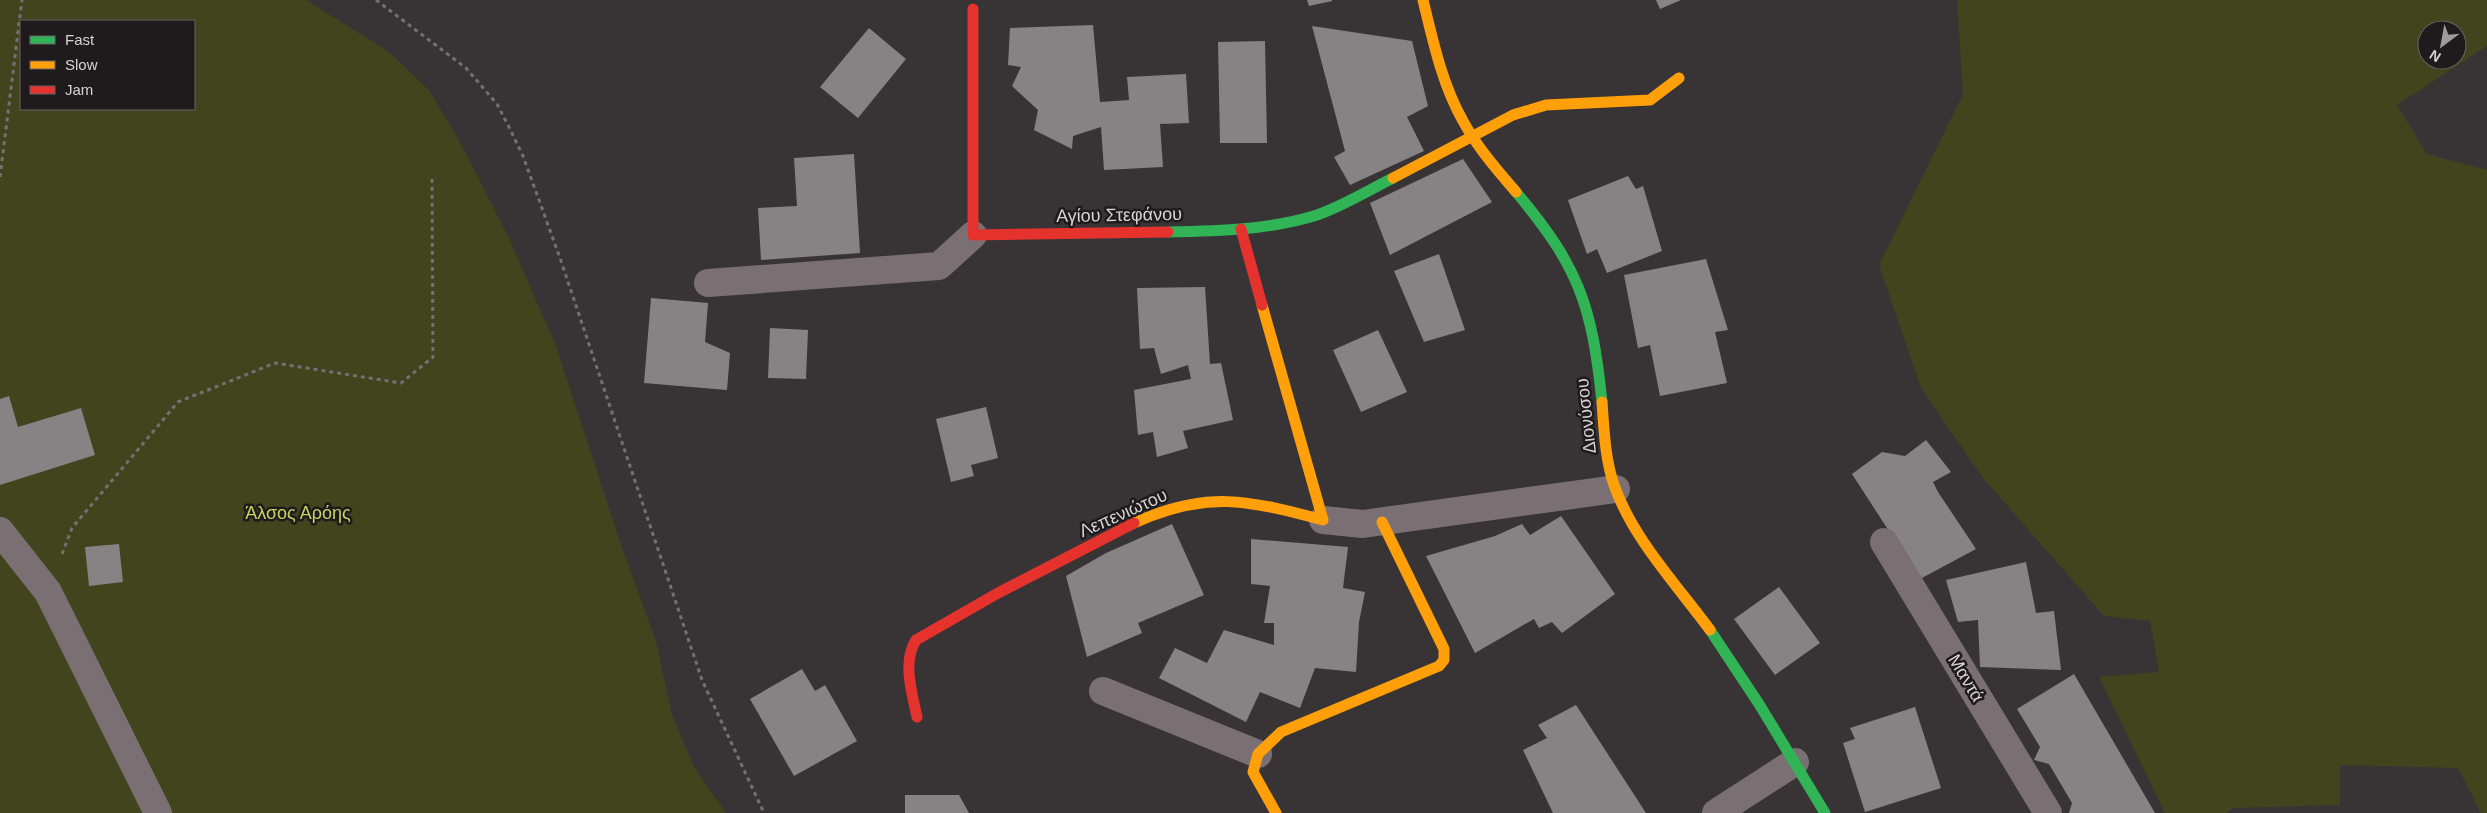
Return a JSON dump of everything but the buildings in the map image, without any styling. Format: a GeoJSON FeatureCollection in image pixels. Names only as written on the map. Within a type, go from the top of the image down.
{"type":"FeatureCollection","features":[{"type":"Feature","properties":{"kind":"street","name":"Διονύσου"},"geometry":{"type":"LineString","coordinates":[[1423,0],[1450,90],[1472,136],[1550,234],[1564,254],[1583,294],[1595,336],[1609,461],[1616,489],[1623,505],[1648,544],[1746,683],[1825,813]]}},
{"type":"Feature","properties":{"kind":"street"},"geometry":{"type":"LineString","coordinates":[[708,284],[939,266],[974,235],[973,9]]}},
{"type":"Feature","properties":{"kind":"street","name":"Αγίου Στεφάνου"},"geometry":{"type":"LineString","coordinates":[[974,235],[1241,229],[1282,224],[1319,214],[1419,165],[1513,115],[1533,108],[1650,100],[1679,78]]}},
{"type":"Feature","properties":{"kind":"street"},"geometry":{"type":"LineString","coordinates":[[1241,229],[1323,520],[1356,525],[1616,489]]}},
{"type":"Feature","properties":{"kind":"street","name":"Λεπενιώτου"},"geometry":{"type":"LineString","coordinates":[[917,717],[910,680],[909,657],[911,645],[916,640],[1032,575],[1146,518],[1166,510],[1218,500],[1254,504],[1323,520]]}},
{"type":"Feature","properties":{"kind":"street"},"geometry":{"type":"LineString","coordinates":[[1276,813],[1253,772],[1258,754],[1277,734],[1296,724],[1439,666],[1444,660],[1444,648],[1382,522]]}},
{"type":"Feature","properties":{"kind":"street"},"geometry":{"type":"LineString","coordinates":[[0,531],[48,592],[158,813]]}},
{"type":"Feature","properties":{"kind":"street","name":"Μαντά"},"geometry":{"type":"LineString","coordinates":[[1884,542],[2048,813]]}},
{"type":"Feature","properties":{"kind":"street"},"geometry":{"type":"LineString","coordinates":[[1103,691],[1258,754]]}},
{"type":"Feature","properties":{"kind":"street"},"geometry":{"type":"LineString","coordinates":[[1716,813],[1795,762]]}},
{"type":"Feature","properties":{"kind":"path"},"geometry":{"type":"LineString","coordinates":[[0,177],[22,0]]}},
{"type":"Feature","properties":{"kind":"path"},"geometry":{"type":"LineString","coordinates":[[376,0],[466,68],[497,104],[523,156],[560,258],[702,680],[764,813]]}},
{"type":"Feature","properties":{"kind":"path"},"geometry":{"type":"LineString","coordinates":[[48,592],[72,528],[178,402],[275,363],[401,383],[433,357],[432,179]]}},
{"type":"Feature","properties":{"kind":"green space","name":"Άλσος Αρόης"},"geometry":{"type":"Polygon","coordinates":[[[0,0],[306,0],[389,52],[429,90],[460,142],[508,236],[556,346],[622,548],[656,641],[672,715],[694,767],[726,813],[0,813],[0,0]]]}},
{"type":"Feature","properties":{"kind":"green space"},"geometry":{"type":"Polygon","coordinates":[[[1957,0],[2487,0],[2487,46],[2467,59],[2467,20],[2417,20],[2417,70],[2450,70],[2397,105],[2427,154],[2487,170],[2487,813],[2481,813],[2458,768],[2340,765],[2340,805],[2233,808],[2226,813],[2165,813],[2099,677],[2159,672],[2150,621],[2104,616],[1983,478],[1921,388],[1879,265],[1963,94],[1957,0]]]}},
{"type":"Feature","properties":{"kind":"traffic: fast"},"geometry":{"type":"LineString","coordinates":[[1168,232],[1244,229],[1299,220],[1336,207],[1393,178]]}},
{"type":"Feature","properties":{"kind":"traffic: fast"},"geometry":{"type":"LineString","coordinates":[[1516,192],[1555,243],[1579,289],[1593,339],[1602,402]]}},
{"type":"Feature","properties":{"kind":"traffic: fast"},"geometry":{"type":"LineString","coordinates":[[1710,630],[1759,704],[1825,813]]}},
{"type":"Feature","properties":{"kind":"traffic: slow"},"geometry":{"type":"LineString","coordinates":[[1423,0],[1439,62],[1456,107],[1481,149],[1516,192]]}},
{"type":"Feature","properties":{"kind":"traffic: slow"},"geometry":{"type":"LineString","coordinates":[[1393,178],[1513,115],[1546,105],[1650,100],[1679,78]]}},
{"type":"Feature","properties":{"kind":"traffic: slow"},"geometry":{"type":"LineString","coordinates":[[1134,523],[1160,513],[1206,502],[1249,503],[1323,520],[1262,305]]}},
{"type":"Feature","properties":{"kind":"traffic: slow"},"geometry":{"type":"LineString","coordinates":[[1602,402],[1605,444],[1609,465],[1622,505],[1644,543],[1710,630]]}},
{"type":"Feature","properties":{"kind":"traffic: slow"},"geometry":{"type":"LineString","coordinates":[[1276,813],[1253,772],[1258,754],[1281,732],[1439,666],[1444,660],[1444,649],[1382,522]]}},
{"type":"Feature","properties":{"kind":"traffic: jam"},"geometry":{"type":"LineString","coordinates":[[973,9],[973,235],[1168,232]]}},
{"type":"Feature","properties":{"kind":"traffic: jam"},"geometry":{"type":"LineString","coordinates":[[1241,229],[1262,305]]}},
{"type":"Feature","properties":{"kind":"traffic: jam"},"geometry":{"type":"LineString","coordinates":[[917,717],[909,678],[910,658],[916,640],[998,593],[1134,523]]}}]}
